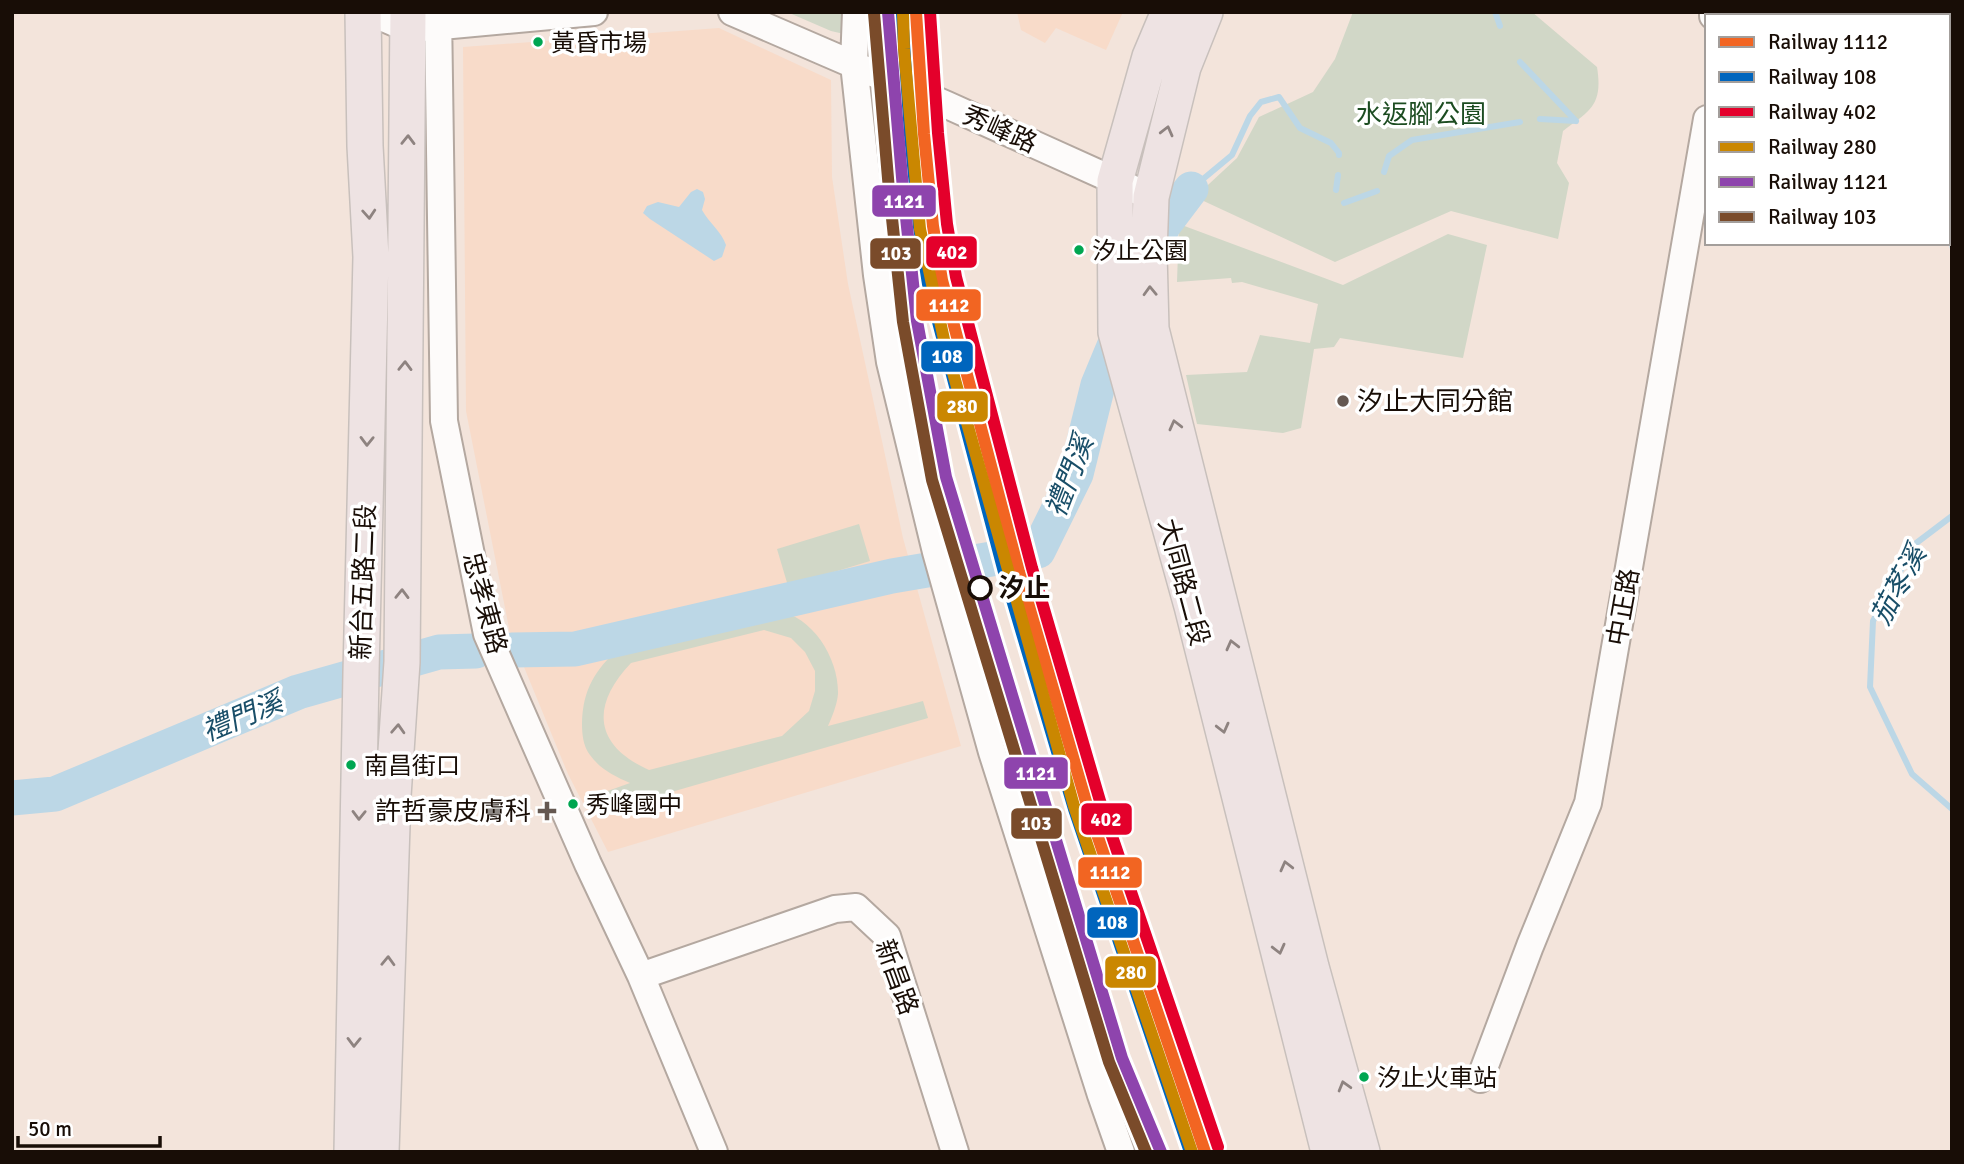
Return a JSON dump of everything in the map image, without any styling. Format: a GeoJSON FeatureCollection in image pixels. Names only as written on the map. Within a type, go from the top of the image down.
{"type":"FeatureCollection","features":[{"type":"Feature","properties":{"kind":"main road","name":"新台五路二段"},"geometry":{"type":"LineString","coordinates":[[352,1152],[372,257],[365,146],[363,12]]}},
{"type":"Feature","properties":{"kind":"main road","name":"大同路二段"},"geometry":{"type":"LineString","coordinates":[[1169,12],[1150,57],[1115,181],[1116,332],[1192,606],[1329,1152]]}},
{"type":"Feature","properties":{"kind":"main road","name":"大同路二段"},"geometry":{"type":"LineString","coordinates":[[1205,12],[1183,67],[1151,197],[1151,330],[1311,967],[1362,1152]]}},
{"type":"Feature","properties":{"kind":"main road","name":"新台五路二段"},"geometry":{"type":"LineString","coordinates":[[381,1152],[393,796],[402,662],[423,20]]}},
{"type":"Feature","properties":{"kind":"main road"},"geometry":{"type":"LineString","coordinates":[[1116,332],[1151,330]]}},
{"type":"Feature","properties":{"kind":"street"},"geometry":{"type":"LineString","coordinates":[[370,12],[423,20],[594,12]]}},
{"type":"Feature","properties":{"kind":"street","name":"秀峰路"},"geometry":{"type":"LineString","coordinates":[[732,12],[1151,197]]}},
{"type":"Feature","properties":{"kind":"street"},"geometry":{"type":"LineString","coordinates":[[856,12],[854,64],[877,275],[890,362],[936,552],[992,752],[1121,1152]]}},
{"type":"Feature","properties":{"kind":"street","name":"忠孝東路"},"geometry":{"type":"LineString","coordinates":[[423,20],[444,421],[487,634],[588,864],[641,976],[714,1152]]}},
{"type":"Feature","properties":{"kind":"street","name":"中正路"},"geometry":{"type":"LineString","coordinates":[[1480,1079],[1588,803],[1705,130]]}},
{"type":"Feature","properties":{"kind":"street","name":"新昌路"},"geometry":{"type":"LineString","coordinates":[[641,976],[835,909],[856,907],[887,936],[955,1152]]}},
{"type":"Feature","properties":{"kind":"shaded area"},"geometry":{"type":"Polygon","coordinates":[[[874,12],[928,12],[929,63],[874,41],[874,12]]]}},
{"type":"Feature","properties":{"kind":"shaded area"},"geometry":{"type":"Polygon","coordinates":[[[1017,12],[1123,12],[1106,50],[1056,28],[1045,43],[1021,30],[1017,12]]]}},
{"type":"Feature","properties":{"kind":"shaded area"},"geometry":{"type":"Polygon","coordinates":[[[719,28],[831,80],[832,177],[848,284],[903,538],[961,746],[608,852],[568,774],[510,633],[466,411],[463,47],[719,28]]]}},
{"type":"Feature","properties":{"kind":"green space"},"geometry":{"type":"Polygon","coordinates":[[[787,12],[845,12],[844,34],[831,31],[787,12]]]}},
{"type":"Feature","properties":{"kind":"green space","name":"水返腳公園"},"geometry":{"type":"Polygon","coordinates":[[[1353,12],[1532,12],[1597,67],[1598,90],[1593,105],[1563,131],[1557,163],[1569,183],[1558,239],[1451,211],[1335,262],[1195,197],[1237,158],[1259,117],[1313,92],[1335,59],[1353,12]]]}},
{"type":"Feature","properties":{"kind":"green space","name":"汐止公園"},"geometry":{"type":"Polygon","coordinates":[[[1179,224],[1343,285],[1448,234],[1487,245],[1463,358],[1340,338],[1334,347],[1314,349],[1301,428],[1283,433],[1197,424],[1186,375],[1247,372],[1260,335],[1310,343],[1318,304],[1242,282],[1232,283],[1231,278],[1177,282],[1179,224]]]}},
{"type":"Feature","properties":{"kind":"green space"},"geometry":{"type":"Polygon","coordinates":[[[859,524],[870,561],[788,586],[777,549],[859,524]]]}},
{"type":"Feature","properties":{"kind":"green space"},"geometry":{"type":"Polygon","coordinates":[[[760,610],[777,611],[802,621],[829,654],[838,694],[828,726],[923,701],[928,718],[609,810],[602,793],[630,783],[608,772],[594,760],[584,744],[582,723],[585,700],[592,681],[620,647],[760,610]],[[764,630],[631,663],[609,694],[604,709],[608,736],[617,749],[649,770],[782,736],[809,711],[815,691],[815,671],[805,652],[791,638],[764,630]]]}},
{"type":"Feature","properties":{"kind":"water"},"geometry":{"type":"Polygon","coordinates":[[[1952,12],[1952,257],[1949,245],[1950,14],[1944,14],[1952,12]]]}},
{"type":"Feature","properties":{"kind":"water"},"geometry":{"type":"Polygon","coordinates":[[[697,189],[703,192],[705,199],[702,210],[726,245],[722,257],[714,261],[643,213],[647,206],[658,202],[679,207],[691,192],[697,189]]]}},
{"type":"Feature","properties":{"kind":"waterway"},"geometry":{"type":"LineString","coordinates":[[1495,12],[1500,26]]}},
{"type":"Feature","properties":{"kind":"waterway"},"geometry":{"type":"LineString","coordinates":[[1520,62],[1576,121]]}},
{"type":"Feature","properties":{"kind":"waterway","name":"禮門溪"},"geometry":{"type":"LineString","coordinates":[[1191,189],[1232,155],[1250,116],[1261,102],[1279,97],[1300,128],[1331,143],[1339,155]]}},
{"type":"Feature","properties":{"kind":"waterway","name":"禮門溪"},"geometry":{"type":"LineString","coordinates":[[1540,119],[1576,121]]}},
{"type":"Feature","properties":{"kind":"waterway","name":"禮門溪"},"geometry":{"type":"LineString","coordinates":[[1384,172],[1389,156],[1412,140],[1520,122]]}},
{"type":"Feature","properties":{"kind":"waterway","name":"禮門溪"},"geometry":{"type":"LineString","coordinates":[[1336,190],[1338,175]]}},
{"type":"Feature","properties":{"kind":"waterway","name":"禮門溪"},"geometry":{"type":"LineString","coordinates":[[1149,261],[1163,226],[1191,189]]}},
{"type":"Feature","properties":{"kind":"waterway","name":"禮門溪"},"geometry":{"type":"LineString","coordinates":[[1344,203],[1377,191]]}},
{"type":"Feature","properties":{"kind":"waterway","name":"禮門溪"},"geometry":{"type":"LineString","coordinates":[[512,650],[575,649],[892,576],[1038,551],[1076,474],[1098,385],[1125,320]]}},
{"type":"Feature","properties":{"kind":"waterway","name":"茄苳溪"},"geometry":{"type":"LineString","coordinates":[[1952,516],[1915,544],[1873,621],[1870,687],[1912,774],[1952,809]]}},
{"type":"Feature","properties":{"kind":"waterway","name":"禮門溪"},"geometry":{"type":"LineString","coordinates":[[12,798],[55,794],[298,692],[439,652],[476,651]]}},
{"type":"Feature","properties":{"kind":"rail line","name":"1121"},"geometry":{"type":"LineString","coordinates":[[888,12],[917,321],[946,477],[1122,1058],[1161,1152]]}},
{"type":"Feature","properties":{"kind":"rail line","name":"280"},"geometry":{"type":"LineString","coordinates":[[903,12],[920,229],[945,344],[1074,806],[1192,1152]]}},
{"type":"Feature","properties":{"kind":"rail line","name":"1112"},"geometry":{"type":"LineString","coordinates":[[916,12],[924,134],[933,226],[942,280],[1019,572],[1087,805],[1205,1152]]}},
{"type":"Feature","properties":{"kind":"rail line","name":"402"},"geometry":{"type":"LineString","coordinates":[[930,12],[938,133],[947,224],[956,277],[1032,568],[1100,801],[1218,1147]]}},
{"type":"Feature","properties":{"kind":"rail line","name":"103"},"geometry":{"type":"LineString","coordinates":[[874,13],[903,322],[932,480],[1109,1062],[1146,1152]]}},
{"type":"Feature","properties":{"kind":"rail line","name":"108"},"geometry":{"type":"LineString","coordinates":[[902,13],[910,135],[928,284],[1005,576],[1074,809],[1190,1152]]}},
{"type":"Feature","properties":{"kind":"place","name":"黃昏市場"},"geometry":{"type":"Point","coordinates":[538,42]}},
{"type":"Feature","properties":{"kind":"place","name":"汐止公園"},"geometry":{"type":"Point","coordinates":[1079,250]}},
{"type":"Feature","properties":{"kind":"place","name":"汐止大同分館"},"geometry":{"type":"Point","coordinates":[1343,401]}},
{"type":"Feature","properties":{"kind":"place","name":"汐止"},"geometry":{"type":"Point","coordinates":[980,588]}},
{"type":"Feature","properties":{"kind":"place","name":"南昌街口"},"geometry":{"type":"Point","coordinates":[351,765]}},
{"type":"Feature","properties":{"kind":"place","name":"秀峰國中"},"geometry":{"type":"Point","coordinates":[573,804]}},
{"type":"Feature","properties":{"kind":"place","name":"許哲豪皮膚科"},"geometry":{"type":"Point","coordinates":[547,811]}},
{"type":"Feature","properties":{"kind":"place","name":"汐止火車站"},"geometry":{"type":"Point","coordinates":[1364,1077]}}]}
